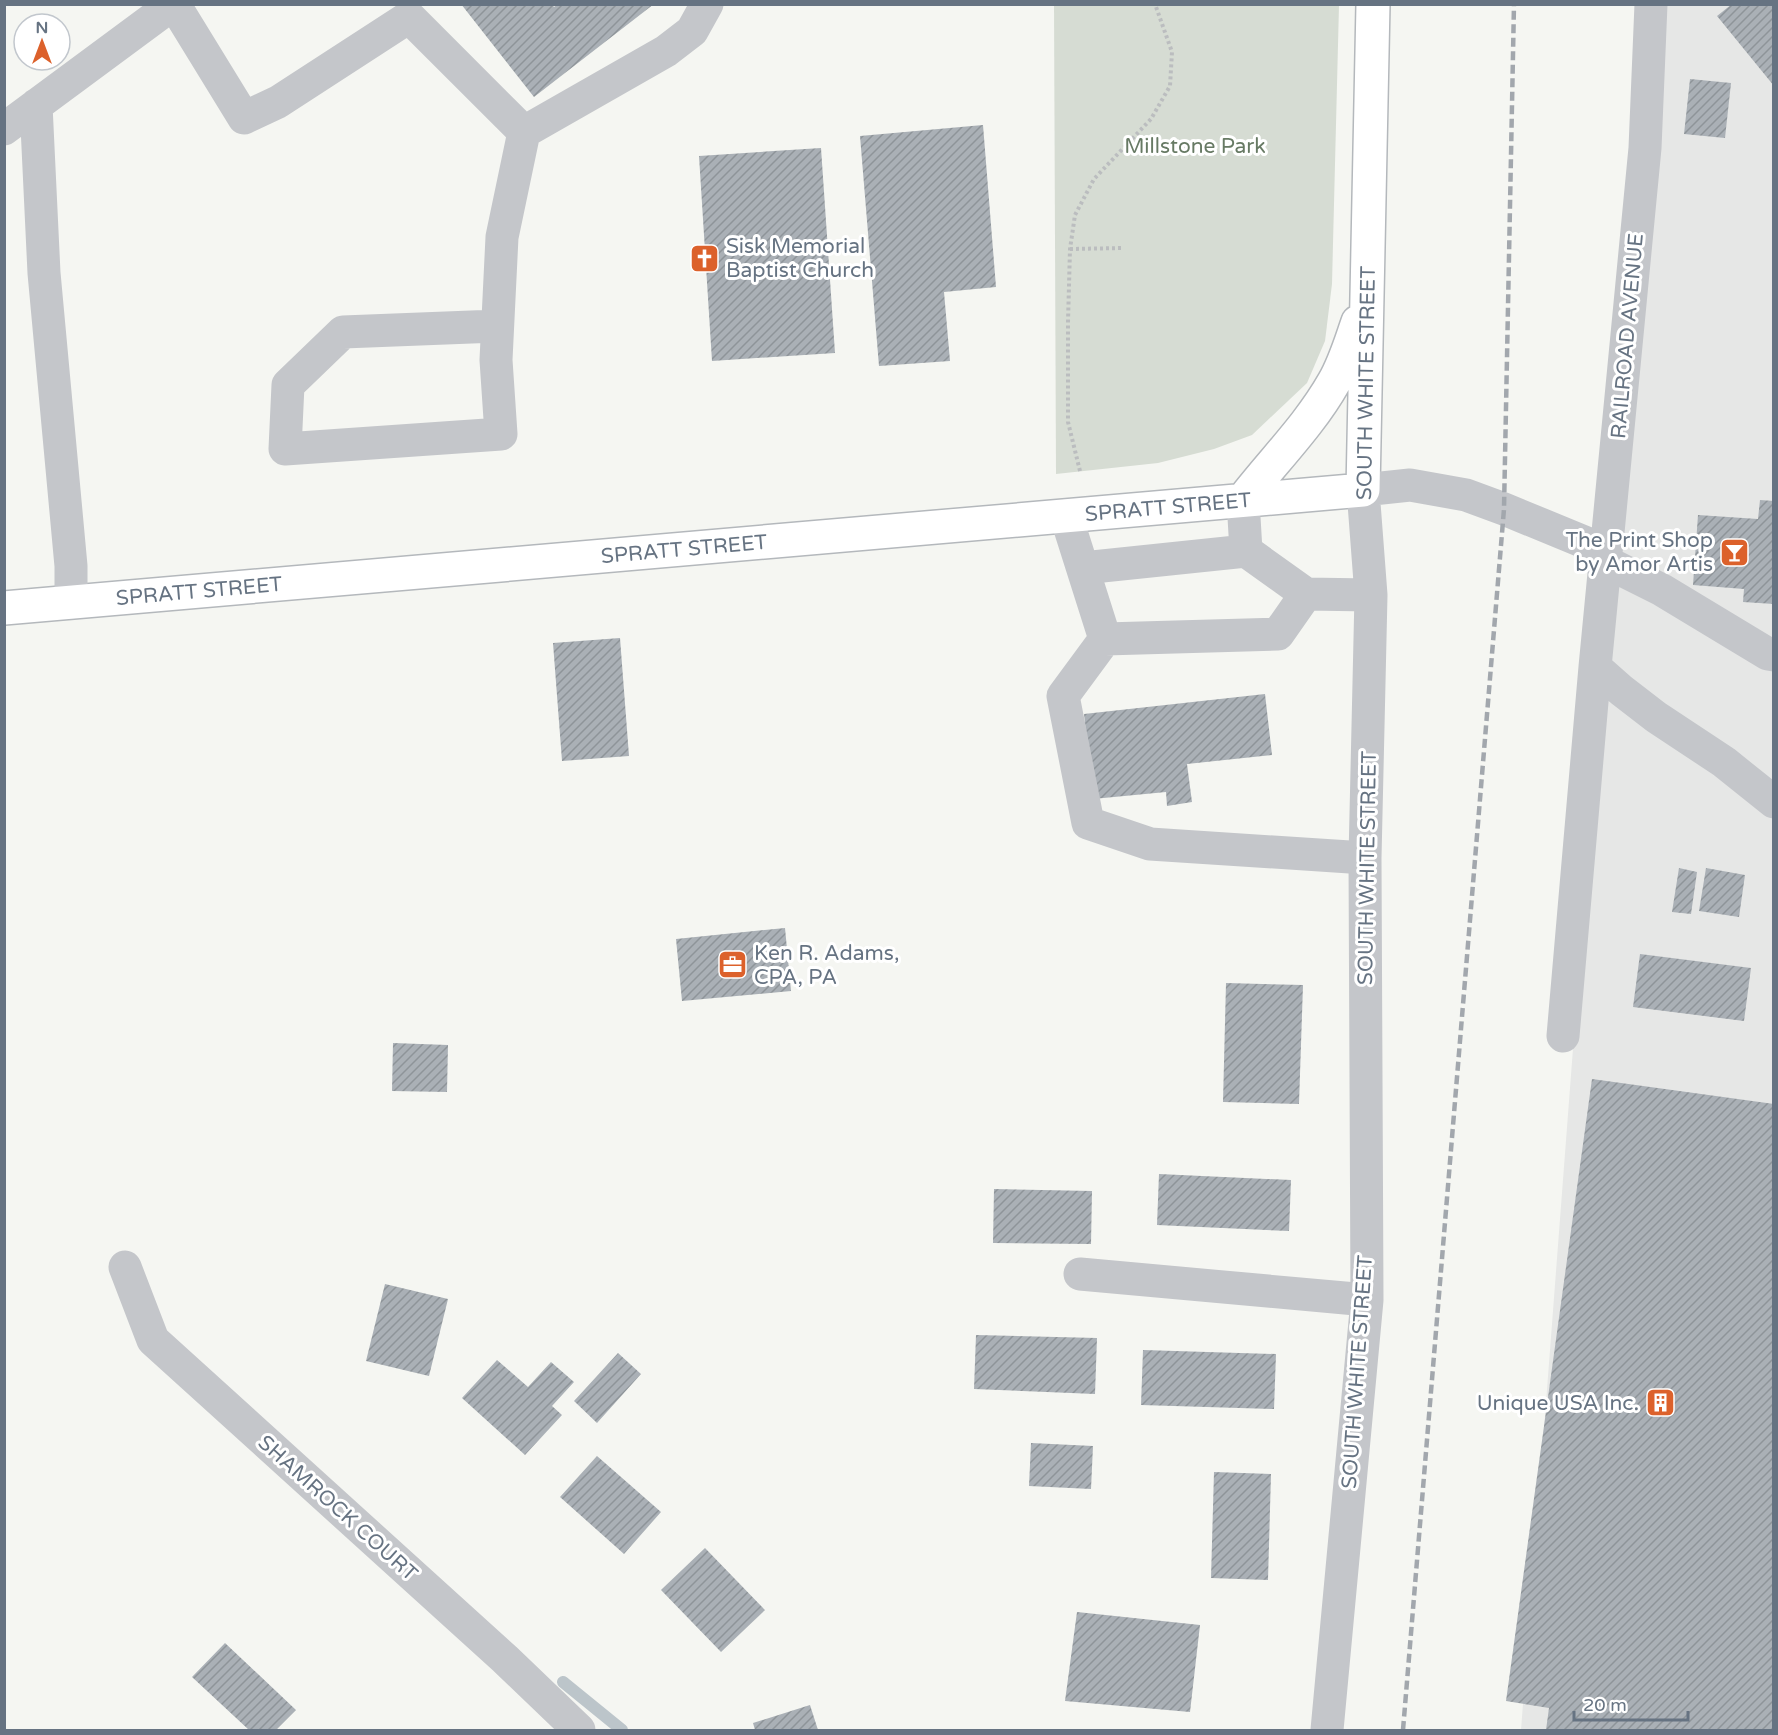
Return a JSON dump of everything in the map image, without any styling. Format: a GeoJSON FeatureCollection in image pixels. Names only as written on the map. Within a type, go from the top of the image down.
{"type":"FeatureCollection","features":[{"type":"Feature","properties":{"kind":"main road","name":"SOUTH WHITE STREET"},"geometry":{"type":"LineString","coordinates":[[1363,490],[1373,4]]}},
{"type":"Feature","properties":{"kind":"main road"},"geometry":{"type":"LineString","coordinates":[[1243,500],[1304,426],[1334,381],[1347,354],[1367,297]]}},
{"type":"Feature","properties":{"kind":"main road","name":"SPRATT STREET"},"geometry":{"type":"LineString","coordinates":[[4,608],[1363,490]]}},
{"type":"Feature","properties":{"kind":"street"},"geometry":{"type":"LineString","coordinates":[[4,129],[173,4],[244,118],[278,102],[405,11],[524,132]]}},
{"type":"Feature","properties":{"kind":"street"},"geometry":{"type":"LineString","coordinates":[[497,326],[343,332],[288,385],[285,449],[501,434],[496,360],[502,237],[524,132],[666,51],[692,31],[706,4]]}},
{"type":"Feature","properties":{"kind":"street","name":"RAILROAD AVENUE"},"geometry":{"type":"LineString","coordinates":[[1563,1036],[1595,667],[1645,147],[1651,4]]}},
{"type":"Feature","properties":{"kind":"street"},"geometry":{"type":"LineString","coordinates":[[36,105],[44,273],[71,567],[71,602]]}},
{"type":"Feature","properties":{"kind":"street"},"geometry":{"type":"LineString","coordinates":[[1363,490],[1410,485],[1466,495],[1504,509],[1606,557],[1773,655]]}},
{"type":"Feature","properties":{"kind":"street","name":"SOUTH WHITE STREET"},"geometry":{"type":"LineString","coordinates":[[1327,1731],[1366,1300],[1365,858],[1371,596],[1363,490]]}},
{"type":"Feature","properties":{"kind":"street"},"geometry":{"type":"LineString","coordinates":[[1243,500],[1246,551]]}},
{"type":"Feature","properties":{"kind":"street"},"geometry":{"type":"LineString","coordinates":[[1066,516],[1105,639]]}},
{"type":"Feature","properties":{"kind":"street"},"geometry":{"type":"LineString","coordinates":[[1083,568],[1246,551],[1306,594],[1371,596]]}},
{"type":"Feature","properties":{"kind":"street"},"geometry":{"type":"LineString","coordinates":[[1105,639],[1278,634],[1306,594]]}},
{"type":"Feature","properties":{"kind":"street"},"geometry":{"type":"LineString","coordinates":[[1105,639],[1063,696],[1088,823],[1150,844],[1365,858]]}},
{"type":"Feature","properties":{"kind":"street"},"geometry":{"type":"LineString","coordinates":[[1595,667],[1656,717],[1724,762],[1773,802]]}},
{"type":"Feature","properties":{"kind":"street","name":"SHAMROCK COURT"},"geometry":{"type":"LineString","coordinates":[[125,1267],[153,1340],[505,1659],[579,1731]]}},
{"type":"Feature","properties":{"kind":"street"},"geometry":{"type":"LineString","coordinates":[[1080,1274],[1366,1300]]}},
{"type":"Feature","properties":{"kind":"path"},"geometry":{"type":"LineString","coordinates":[[1080,471],[1068,422],[1070,249],[1075,215],[1094,179],[1151,118],[1170,87],[1172,52],[1155,4]]}},
{"type":"Feature","properties":{"kind":"path"},"geometry":{"type":"LineString","coordinates":[[1070,249],[1123,248]]}},
{"type":"Feature","properties":{"kind":"shaded area"},"geometry":{"type":"Polygon","coordinates":[[[1656,5],[1773,5],[1773,1730],[1521,1730],[1601,682],[1656,5]]]}},
{"type":"Feature","properties":{"kind":"green space","name":"Millstone Park"},"geometry":{"type":"Polygon","coordinates":[[[1054,5],[1339,5],[1332,284],[1325,341],[1307,383],[1252,435],[1214,449],[1158,463],[1056,474],[1054,5]]]}},
{"type":"Feature","properties":{"kind":"building"},"geometry":{"type":"Polygon","coordinates":[[[461,4],[552,4],[554,7],[558,4],[654,4],[534,97],[461,4]]]}},
{"type":"Feature","properties":{"kind":"building"},"geometry":{"type":"Polygon","coordinates":[[[1732,4],[1774,4],[1774,86],[1717,16],[1732,4]]]}},
{"type":"Feature","properties":{"kind":"building"},"geometry":{"type":"Polygon","coordinates":[[[1690,79],[1731,83],[1725,138],[1684,134],[1690,79]]]}},
{"type":"Feature","properties":{"kind":"building"},"geometry":{"type":"Polygon","coordinates":[[[983,125],[996,287],[944,292],[950,361],[879,366],[860,136],[983,125]]]}},
{"type":"Feature","properties":{"kind":"building"},"geometry":{"type":"Polygon","coordinates":[[[821,148],[835,353],[712,361],[699,156],[821,148]]]}},
{"type":"Feature","properties":{"kind":"building","name":"The Print Shop by Amor Artis"},"geometry":{"type":"Polygon","coordinates":[[[1760,500],[1774,501],[1774,604],[1743,602],[1744,589],[1693,585],[1698,515],[1758,519],[1760,500]]]}},
{"type":"Feature","properties":{"kind":"building"},"geometry":{"type":"Polygon","coordinates":[[[620,638],[629,756],[562,761],[553,643],[620,638]]]}},
{"type":"Feature","properties":{"kind":"building"},"geometry":{"type":"Polygon","coordinates":[[[1265,694],[1272,755],[1187,764],[1192,802],[1167,806],[1166,792],[1093,799],[1084,714],[1265,694]]]}},
{"type":"Feature","properties":{"kind":"building"},"geometry":{"type":"Polygon","coordinates":[[[1679,868],[1697,872],[1691,914],[1672,912],[1679,868]]]}},
{"type":"Feature","properties":{"kind":"building"},"geometry":{"type":"Polygon","coordinates":[[[1706,868],[1745,875],[1739,917],[1699,911],[1706,868]]]}},
{"type":"Feature","properties":{"kind":"building","name":"Ken R. Adams, CPA, PA"},"geometry":{"type":"Polygon","coordinates":[[[785,928],[791,991],[682,1001],[676,939],[785,928]]]}},
{"type":"Feature","properties":{"kind":"building"},"geometry":{"type":"Polygon","coordinates":[[[1640,954],[1751,968],[1744,1021],[1633,1007],[1640,954]]]}},
{"type":"Feature","properties":{"kind":"building"},"geometry":{"type":"Polygon","coordinates":[[[1226,983],[1303,985],[1299,1104],[1223,1102],[1226,983]]]}},
{"type":"Feature","properties":{"kind":"building"},"geometry":{"type":"Polygon","coordinates":[[[393,1043],[448,1045],[447,1092],[392,1091],[393,1043]]]}},
{"type":"Feature","properties":{"kind":"building","name":"Unique USA Inc."},"geometry":{"type":"Polygon","coordinates":[[[1592,1079],[1774,1104],[1774,1730],[1546,1730],[1549,1708],[1506,1701],[1592,1079]]]}},
{"type":"Feature","properties":{"kind":"building"},"geometry":{"type":"Polygon","coordinates":[[[1159,1174],[1291,1180],[1289,1231],[1157,1225],[1159,1174]]]}},
{"type":"Feature","properties":{"kind":"building"},"geometry":{"type":"Polygon","coordinates":[[[994,1189],[1092,1191],[1091,1244],[993,1243],[994,1189]]]}},
{"type":"Feature","properties":{"kind":"building"},"geometry":{"type":"Polygon","coordinates":[[[385,1284],[448,1299],[429,1376],[366,1361],[385,1284]]]}},
{"type":"Feature","properties":{"kind":"building"},"geometry":{"type":"Polygon","coordinates":[[[976,1335],[1097,1338],[1095,1394],[974,1389],[976,1335]]]}},
{"type":"Feature","properties":{"kind":"building"},"geometry":{"type":"Polygon","coordinates":[[[1143,1350],[1276,1354],[1274,1409],[1141,1405],[1143,1350]]]}},
{"type":"Feature","properties":{"kind":"building"},"geometry":{"type":"Polygon","coordinates":[[[618,1353],[641,1374],[597,1423],[574,1401],[618,1353]]]}},
{"type":"Feature","properties":{"kind":"building"},"geometry":{"type":"Polygon","coordinates":[[[497,1360],[528,1387],[551,1362],[574,1382],[552,1406],[562,1415],[525,1455],[462,1398],[497,1360]]]}},
{"type":"Feature","properties":{"kind":"building"},"geometry":{"type":"Polygon","coordinates":[[[1031,1443],[1093,1446],[1091,1489],[1029,1486],[1031,1443]]]}},
{"type":"Feature","properties":{"kind":"building"},"geometry":{"type":"Polygon","coordinates":[[[597,1456],[661,1512],[624,1554],[560,1497],[597,1456]]]}},
{"type":"Feature","properties":{"kind":"building"},"geometry":{"type":"Polygon","coordinates":[[[1214,1472],[1271,1474],[1268,1580],[1211,1578],[1214,1472]]]}},
{"type":"Feature","properties":{"kind":"building"},"geometry":{"type":"Polygon","coordinates":[[[705,1548],[765,1610],[721,1652],[661,1590],[705,1548]]]}},
{"type":"Feature","properties":{"kind":"building"},"geometry":{"type":"Polygon","coordinates":[[[1077,1612],[1200,1625],[1190,1712],[1065,1701],[1077,1612]]]}},
{"type":"Feature","properties":{"kind":"building"},"geometry":{"type":"Polygon","coordinates":[[[225,1643],[296,1710],[276,1730],[249,1730],[192,1677],[225,1643]]]}},
{"type":"Feature","properties":{"kind":"building"},"geometry":{"type":"Polygon","coordinates":[[[810,1705],[818,1730],[755,1730],[753,1723],[810,1705]]]}},
{"type":"Feature","properties":{"kind":"waterway"},"geometry":{"type":"LineString","coordinates":[[563,1682],[622,1730]]}},
{"type":"Feature","properties":{"kind":"railway"},"geometry":{"type":"LineString","coordinates":[[1403,1730],[1504,509],[1514,4]]}},
{"type":"Feature","properties":{"kind":"place","name":"Sisk Memorial Baptist Church"},"geometry":{"type":"Point","coordinates":[705,258]}},
{"type":"Feature","properties":{"kind":"place","name":"The Print Shop by Amor Artis"},"geometry":{"type":"Point","coordinates":[1734,552]}},
{"type":"Feature","properties":{"kind":"place","name":"Ken R. Adams, CPA, PA"},"geometry":{"type":"Point","coordinates":[733,965]}},
{"type":"Feature","properties":{"kind":"place","name":"Unique USA Inc."},"geometry":{"type":"Point","coordinates":[1660,1403]}}]}
